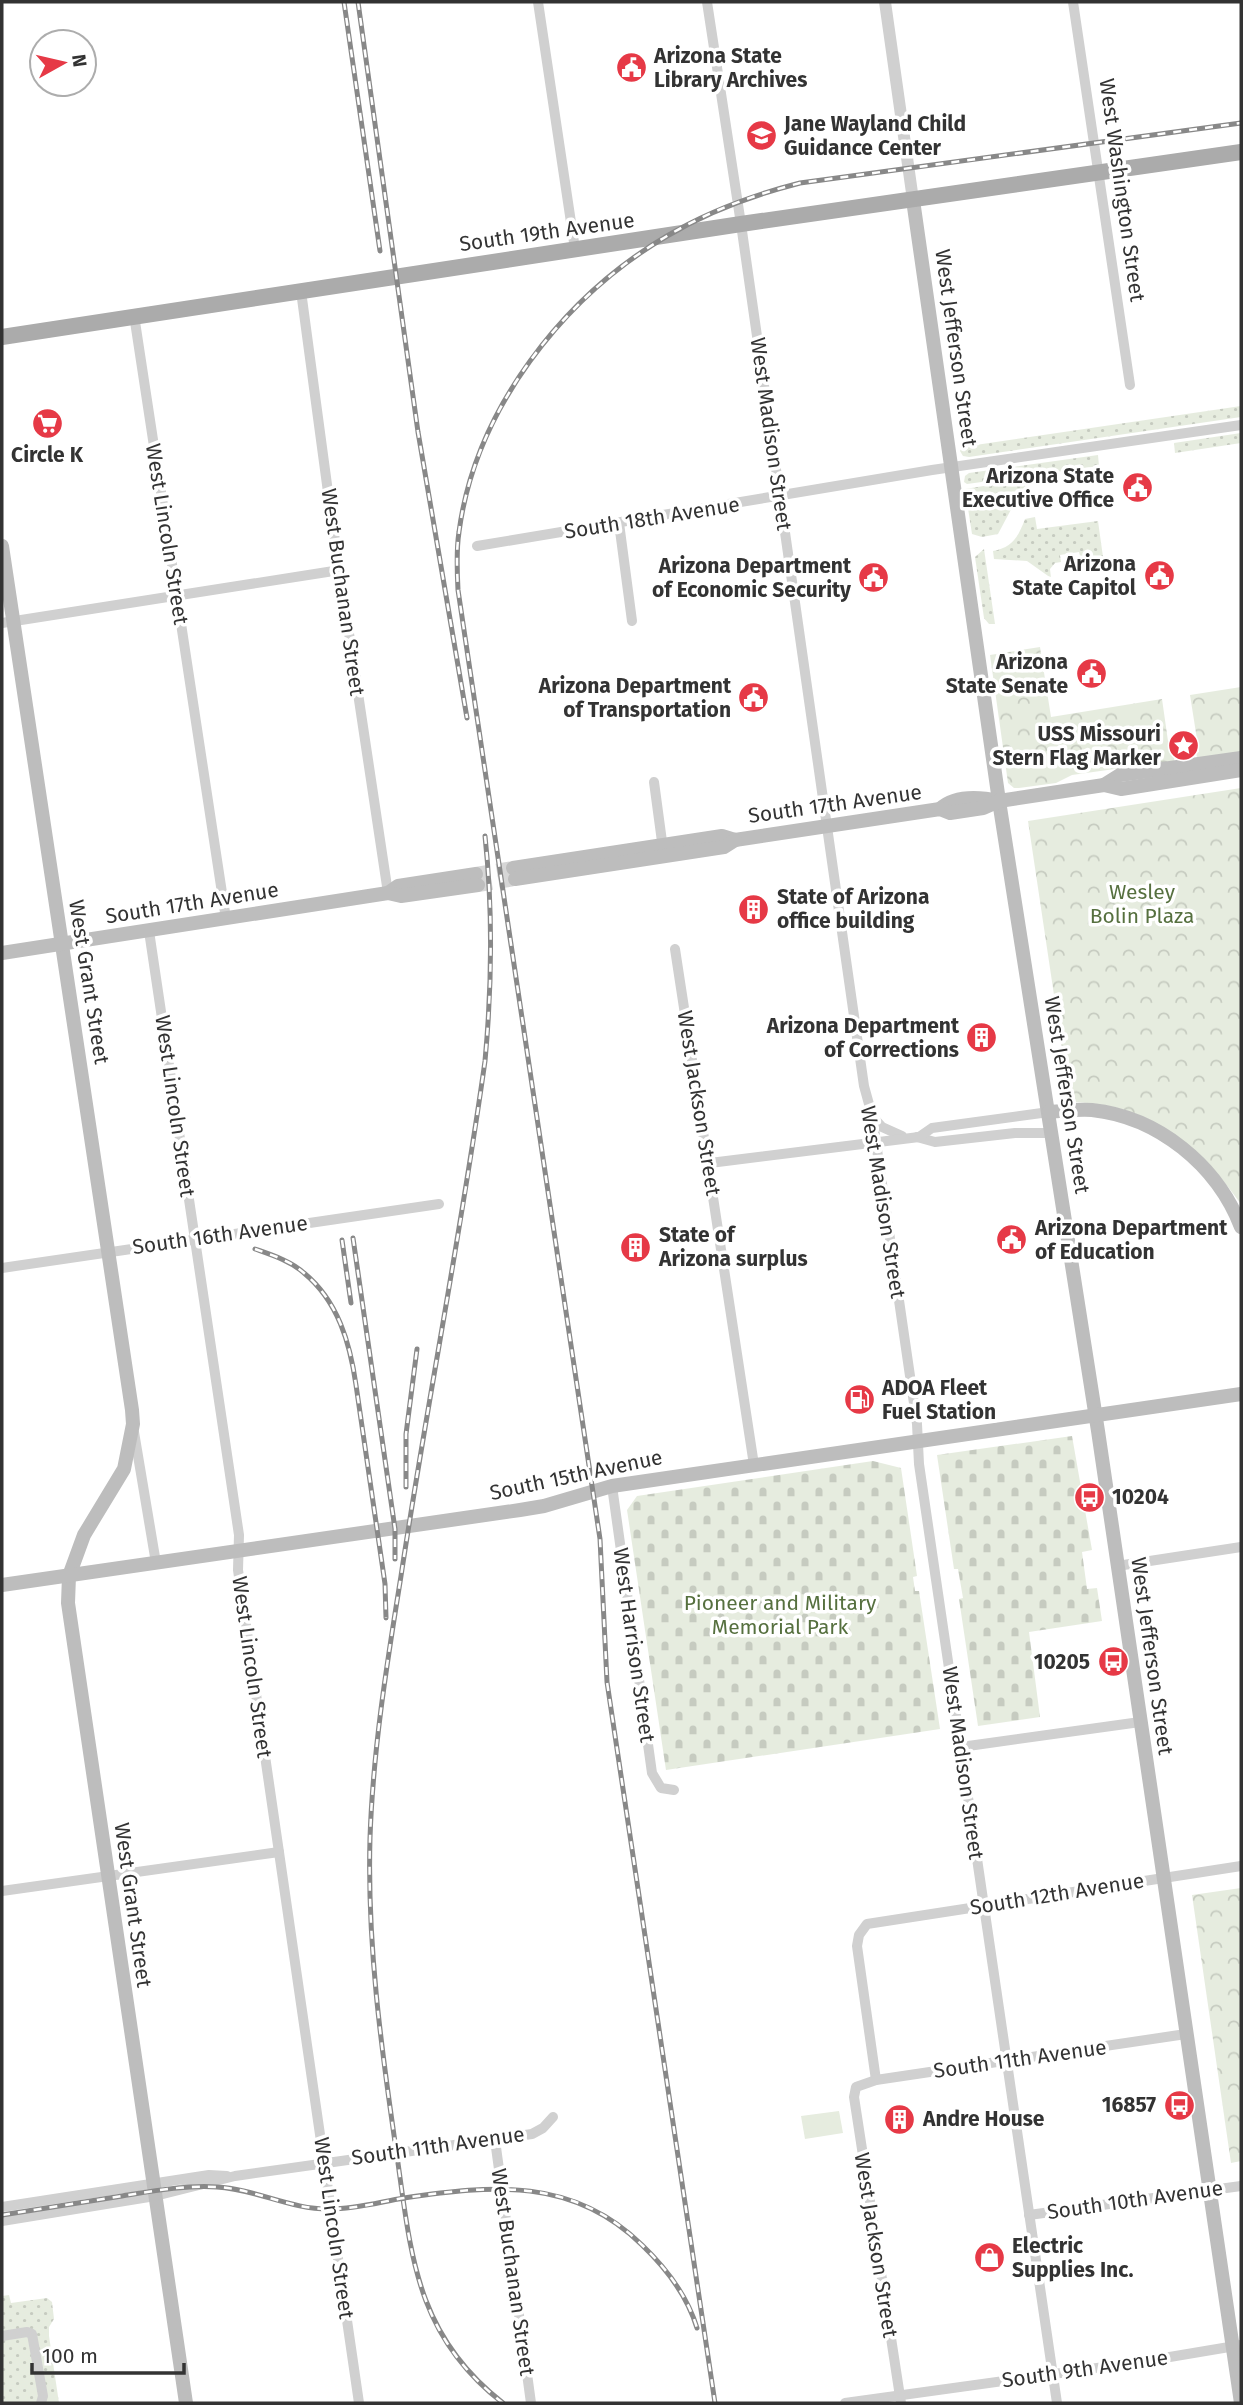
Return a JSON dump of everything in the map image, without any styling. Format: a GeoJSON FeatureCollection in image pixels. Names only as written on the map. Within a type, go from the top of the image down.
{"type":"FeatureCollection","features":[{"type":"Feature","properties":{"kind":"main road","name":"South 19th Avenue"},"geometry":{"type":"LineString","coordinates":[[2,337],[741,224],[1241,152]]}},
{"type":"Feature","properties":{"kind":"main road","name":"West Jefferson Street"},"geometry":{"type":"LineString","coordinates":[[913,200],[999,801],[1049,1112],[1210,2190],[1237,2345],[1241,2403]]}},
{"type":"Feature","properties":{"kind":"main road","name":"West Grant Street"},"geometry":{"type":"LineString","coordinates":[[2,547],[8,622],[62,944],[132,1424],[124,1469],[84,1535],[69,1576],[68,1603],[186,2403]]}},
{"type":"Feature","properties":{"kind":"main road","name":"South 17th Avenue"},"geometry":{"type":"LineString","coordinates":[[1104,785],[1120,775],[1241,758]]}},
{"type":"Feature","properties":{"kind":"main road","name":"South 17th Avenue"},"geometry":{"type":"LineString","coordinates":[[514,874],[664,850],[722,836],[736,840],[940,809],[948,802],[981,798],[999,801],[1104,785],[1121,789],[1241,771]]}},
{"type":"Feature","properties":{"kind":"main road","name":"South 17th Avenue"},"geometry":{"type":"LineString","coordinates":[[2,953],[388,893],[398,886],[477,879]]}},
{"type":"Feature","properties":{"kind":"main road"},"geometry":{"type":"LineString","coordinates":[[1049,1112],[1077,1110],[1111,1113],[1156,1130],[1197,1160],[1212,1176],[1228,1198],[1241,1227]]}},
{"type":"Feature","properties":{"kind":"main road","name":"South 15th Avenue"},"geometry":{"type":"LineString","coordinates":[[2,1585],[520,1510],[544,1506],[612,1486],[1241,1394]]}},
{"type":"Feature","properties":{"kind":"street"},"geometry":{"type":"LineString","coordinates":[[538,2],[575,249]]}},
{"type":"Feature","properties":{"kind":"street","name":"West Madison Street"},"geometry":{"type":"LineString","coordinates":[[707,2],[864,1086],[872,1115],[1006,2062],[1058,2403]]}},
{"type":"Feature","properties":{"kind":"street","name":"West Jefferson Street"},"geometry":{"type":"LineString","coordinates":[[885,2],[913,200]]}},
{"type":"Feature","properties":{"kind":"street","name":"West Washington Street"},"geometry":{"type":"LineString","coordinates":[[1073,2],[1130,385]]}},
{"type":"Feature","properties":{"kind":"street","name":"West Buchanan Street"},"geometry":{"type":"LineString","coordinates":[[301,291],[388,893]]}},
{"type":"Feature","properties":{"kind":"street","name":"West Lincoln Street"},"geometry":{"type":"LineString","coordinates":[[134,315],[226,919]]}},
{"type":"Feature","properties":{"kind":"street","name":"South 18th Avenue"},"geometry":{"type":"LineString","coordinates":[[477,546],[952,467],[1241,425]]}},
{"type":"Feature","properties":{"kind":"street"},"geometry":{"type":"LineString","coordinates":[[619,523],[632,621]]}},
{"type":"Feature","properties":{"kind":"street"},"geometry":{"type":"LineString","coordinates":[[8,622],[340,570]]}},
{"type":"Feature","properties":{"kind":"street"},"geometry":{"type":"LineString","coordinates":[[654,782],[664,850]]}},
{"type":"Feature","properties":{"kind":"street","name":"West Lincoln Street"},"geometry":{"type":"LineString","coordinates":[[149,931],[239,1535],[238,1570],[359,2403]]}},
{"type":"Feature","properties":{"kind":"street","name":"West Jackson Street"},"geometry":{"type":"LineString","coordinates":[[675,949],[754,1465]]}},
{"type":"Feature","properties":{"kind":"street"},"geometry":{"type":"LineString","coordinates":[[709,1163],[919,1137],[932,1128],[1049,1112]]}},
{"type":"Feature","properties":{"kind":"street"},"geometry":{"type":"LineString","coordinates":[[872,1115],[891,1133],[935,1142],[1015,1133],[1052,1133]]}},
{"type":"Feature","properties":{"kind":"street","name":"South 16th Avenue"},"geometry":{"type":"LineString","coordinates":[[2,1268],[439,1204]]}},
{"type":"Feature","properties":{"kind":"street","name":"West Grant Street"},"geometry":{"type":"LineString","coordinates":[[132,1424],[156,1563]]}},
{"type":"Feature","properties":{"kind":"street","name":"West Harrison Street"},"geometry":{"type":"LineString","coordinates":[[612,1486],[652,1773],[661,1788],[674,1790]]}},
{"type":"Feature","properties":{"kind":"street"},"geometry":{"type":"LineString","coordinates":[[1117,1566],[1241,1547]]}},
{"type":"Feature","properties":{"kind":"street"},"geometry":{"type":"LineString","coordinates":[[961,1747],[1140,1722]]}},
{"type":"Feature","properties":{"kind":"street"},"geometry":{"type":"LineString","coordinates":[[2,1891],[279,1852]]}},
{"type":"Feature","properties":{"kind":"street","name":"South 12th Avenue"},"geometry":{"type":"LineString","coordinates":[[876,2080],[857,1946],[861,1930],[874,1922],[1241,1866]]}},
{"type":"Feature","properties":{"kind":"street","name":"South 11th Avenue"},"geometry":{"type":"LineString","coordinates":[[856,2087],[876,2080],[1186,2034]]}},
{"type":"Feature","properties":{"kind":"street","name":"West Jackson Street"},"geometry":{"type":"LineString","coordinates":[[856,2087],[854,2097],[900,2399]]}},
{"type":"Feature","properties":{"kind":"street","name":"South 11th Avenue"},"geometry":{"type":"LineString","coordinates":[[2,2221],[234,2176],[532,2134],[543,2128],[552,2117]]}},
{"type":"Feature","properties":{"kind":"street","name":"West Buchanan Street"},"geometry":{"type":"LineString","coordinates":[[495,2140],[531,2403]]}},
{"type":"Feature","properties":{"kind":"street","name":"South 10th Avenue"},"geometry":{"type":"LineString","coordinates":[[1029,2215],[1241,2186]]}},
{"type":"Feature","properties":{"kind":"street","name":"South 11th Avenue"},"geometry":{"type":"LineString","coordinates":[[2,2207],[154,2190]]}},
{"type":"Feature","properties":{"kind":"street"},"geometry":{"type":"LineString","coordinates":[[2,2336],[27,2332],[32,2334],[44,2396],[41,2403]]}},
{"type":"Feature","properties":{"kind":"street","name":"South 9th Avenue"},"geometry":{"type":"LineString","coordinates":[[845,2403],[900,2399],[1237,2345]]}},
{"type":"Feature","properties":{"kind":"green space"},"geometry":{"type":"Polygon","coordinates":[[[1241,406],[1241,417],[969,457],[963,456],[960,451],[962,447],[1241,406]]]}},
{"type":"Feature","properties":{"kind":"green space"},"geometry":{"type":"Polygon","coordinates":[[[1241,433],[1241,443],[1175,453],[1174,443],[1241,433]]]}},
{"type":"Feature","properties":{"kind":"green space"},"geometry":{"type":"Polygon","coordinates":[[[1098,455],[1099,466],[967,484],[964,482],[969,473],[1098,455]]]}},
{"type":"Feature","properties":{"kind":"green space"},"geometry":{"type":"Polygon","coordinates":[[[1027,479],[1029,492],[1015,502],[998,534],[982,537],[972,534],[965,489],[1027,479]]]}},
{"type":"Feature","properties":{"kind":"green space"},"geometry":{"type":"Polygon","coordinates":[[[1035,517],[1037,529],[1098,521],[1103,557],[1081,560],[1079,552],[1060,555],[1061,562],[1055,563],[1050,569],[1051,578],[1027,561],[994,559],[993,551],[1010,544],[1025,519],[1035,517]]]}},
{"type":"Feature","properties":{"kind":"green space"},"geometry":{"type":"Polygon","coordinates":[[[984,549],[995,624],[989,624],[984,618],[975,557],[984,549]]]}},
{"type":"Feature","properties":{"kind":"green space"},"geometry":{"type":"Polygon","coordinates":[[[1040,647],[1051,717],[1162,699],[1168,741],[1172,742],[1175,765],[1164,762],[1072,775],[1056,783],[1019,788],[1008,783],[990,655],[1040,647]]]}},
{"type":"Feature","properties":{"kind":"green space"},"geometry":{"type":"Polygon","coordinates":[[[1241,687],[1241,753],[1198,762],[1196,753],[1199,752],[1190,695],[1241,687]]]}},
{"type":"Feature","properties":{"kind":"green space","name":"Wesley Bolin Plaza"},"geometry":{"type":"Polygon","coordinates":[[[1241,788],[1241,1204],[1207,1162],[1168,1130],[1147,1118],[1123,1110],[1098,1104],[1070,1102],[1028,821],[1241,788]]]}},
{"type":"Feature","properties":{"kind":"green space"},"geometry":{"type":"Polygon","coordinates":[[[1072,1436],[1092,1550],[1082,1552],[1087,1589],[1097,1588],[1102,1621],[1029,1632],[1040,1717],[978,1726],[959,1599],[963,1598],[958,1569],[954,1569],[937,1455],[1072,1436]]]}},
{"type":"Feature","properties":{"kind":"green space","name":"Pioneer and Military Memorial Park"},"geometry":{"type":"Polygon","coordinates":[[[873,1461],[901,1468],[917,1576],[913,1577],[915,1591],[919,1591],[940,1729],[666,1770],[627,1510],[637,1496],[873,1461]]]}},
{"type":"Feature","properties":{"kind":"green space"},"geometry":{"type":"Polygon","coordinates":[[[1241,1888],[1241,2161],[1231,2163],[1192,1895],[1241,1888]]]}},
{"type":"Feature","properties":{"kind":"green space"},"geometry":{"type":"Polygon","coordinates":[[[839,2111],[843,2133],[805,2139],[801,2116],[839,2111]]]}},
{"type":"Feature","properties":{"kind":"green space"},"geometry":{"type":"Polygon","coordinates":[[[9,2295],[11,2303],[47,2298],[52,2302],[54,2319],[49,2327],[49,2336],[59,2403],[2,2403],[2,2296],[9,2295]]]}},
{"type":"Feature","properties":{"kind":"tunnel"},"geometry":{"type":"LineString","coordinates":[[476,874],[513,868]]}},
{"type":"Feature","properties":{"kind":"tunnel"},"geometry":{"type":"LineString","coordinates":[[478,885],[515,879]]}},
{"type":"Feature","properties":{"kind":"railway"},"geometry":{"type":"LineString","coordinates":[[344,2],[380,251]]}},
{"type":"Feature","properties":{"kind":"railway"},"geometry":{"type":"LineString","coordinates":[[358,2],[418,432],[467,718]]}},
{"type":"Feature","properties":{"kind":"railway"},"geometry":{"type":"LineString","coordinates":[[715,2403],[607,1682],[600,1539],[458,590],[458,539],[468,487],[484,443],[504,401],[530,361],[560,324],[593,291],[629,261],[667,236],[715,211],[800,183],[1241,123]]}},
{"type":"Feature","properties":{"kind":"railway"},"geometry":{"type":"LineString","coordinates":[[485,836],[491,948],[485,1061],[386,1674],[374,1772],[370,1877],[380,2033],[413,2256],[434,2319],[451,2349],[473,2376],[503,2403]]}},
{"type":"Feature","properties":{"kind":"railway"},"geometry":{"type":"LineString","coordinates":[[353,1238],[395,1529],[395,1559]]}},
{"type":"Feature","properties":{"kind":"railway"},"geometry":{"type":"LineString","coordinates":[[342,1240],[351,1303]]}},
{"type":"Feature","properties":{"kind":"railway"},"geometry":{"type":"LineString","coordinates":[[255,1249],[293,1265],[316,1284],[334,1310],[346,1338],[356,1385],[385,1584],[386,1618]]}},
{"type":"Feature","properties":{"kind":"railway"},"geometry":{"type":"LineString","coordinates":[[406,1487],[406,1434],[417,1349]]}},
{"type":"Feature","properties":{"kind":"railway"},"geometry":{"type":"LineString","coordinates":[[2,2215],[157,2190],[193,2187],[246,2191],[302,2206],[331,2209],[469,2190],[530,2191],[560,2197],[588,2207],[616,2223],[642,2245],[667,2273],[682,2293],[697,2328]]}},
{"type":"Feature","properties":{"kind":"place","name":"Arizona State Library Archives"},"geometry":{"type":"Point","coordinates":[631,68]}},
{"type":"Feature","properties":{"kind":"place","name":"Jane Wayland Child Guidance Center"},"geometry":{"type":"Point","coordinates":[761,136]}},
{"type":"Feature","properties":{"kind":"place","name":"Circle K"},"geometry":{"type":"Point","coordinates":[47,423]}},
{"type":"Feature","properties":{"kind":"place","name":"Arizona State Executive Office"},"geometry":{"type":"Point","coordinates":[1137,488]}},
{"type":"Feature","properties":{"kind":"place","name":"Arizona State Capitol"},"geometry":{"type":"Point","coordinates":[1159,576]}},
{"type":"Feature","properties":{"kind":"place","name":"Arizona Department of Economic Security"},"geometry":{"type":"Point","coordinates":[874,578]}},
{"type":"Feature","properties":{"kind":"place","name":"Arizona State Senate"},"geometry":{"type":"Point","coordinates":[1091,674]}},
{"type":"Feature","properties":{"kind":"place","name":"Arizona Department of Transportation"},"geometry":{"type":"Point","coordinates":[754,698]}},
{"type":"Feature","properties":{"kind":"place","name":"USS Missouri Stern Flag Marker"},"geometry":{"type":"Point","coordinates":[1184,746]}},
{"type":"Feature","properties":{"kind":"place","name":"State of Arizona office building"},"geometry":{"type":"Point","coordinates":[754,909]}},
{"type":"Feature","properties":{"kind":"place","name":"Arizona Department of Corrections"},"geometry":{"type":"Point","coordinates":[982,1038]}},
{"type":"Feature","properties":{"kind":"place","name":"Arizona Department of Education"},"geometry":{"type":"Point","coordinates":[1012,1240]}},
{"type":"Feature","properties":{"kind":"place","name":"State of Arizona surplus"},"geometry":{"type":"Point","coordinates":[636,1247]}},
{"type":"Feature","properties":{"kind":"place","name":"ADOA Fleet Fuel Station"},"geometry":{"type":"Point","coordinates":[859,1400]}},
{"type":"Feature","properties":{"kind":"place","name":"10204"},"geometry":{"type":"Point","coordinates":[1089,1497]}},
{"type":"Feature","properties":{"kind":"place","name":"10205"},"geometry":{"type":"Point","coordinates":[1113,1662]}},
{"type":"Feature","properties":{"kind":"place","name":"16857"},"geometry":{"type":"Point","coordinates":[1179,2105]}},
{"type":"Feature","properties":{"kind":"place","name":"Andre House"},"geometry":{"type":"Point","coordinates":[900,2119]}},
{"type":"Feature","properties":{"kind":"place","name":"Electric Supplies Inc."},"geometry":{"type":"Point","coordinates":[989,2258]}}]}
